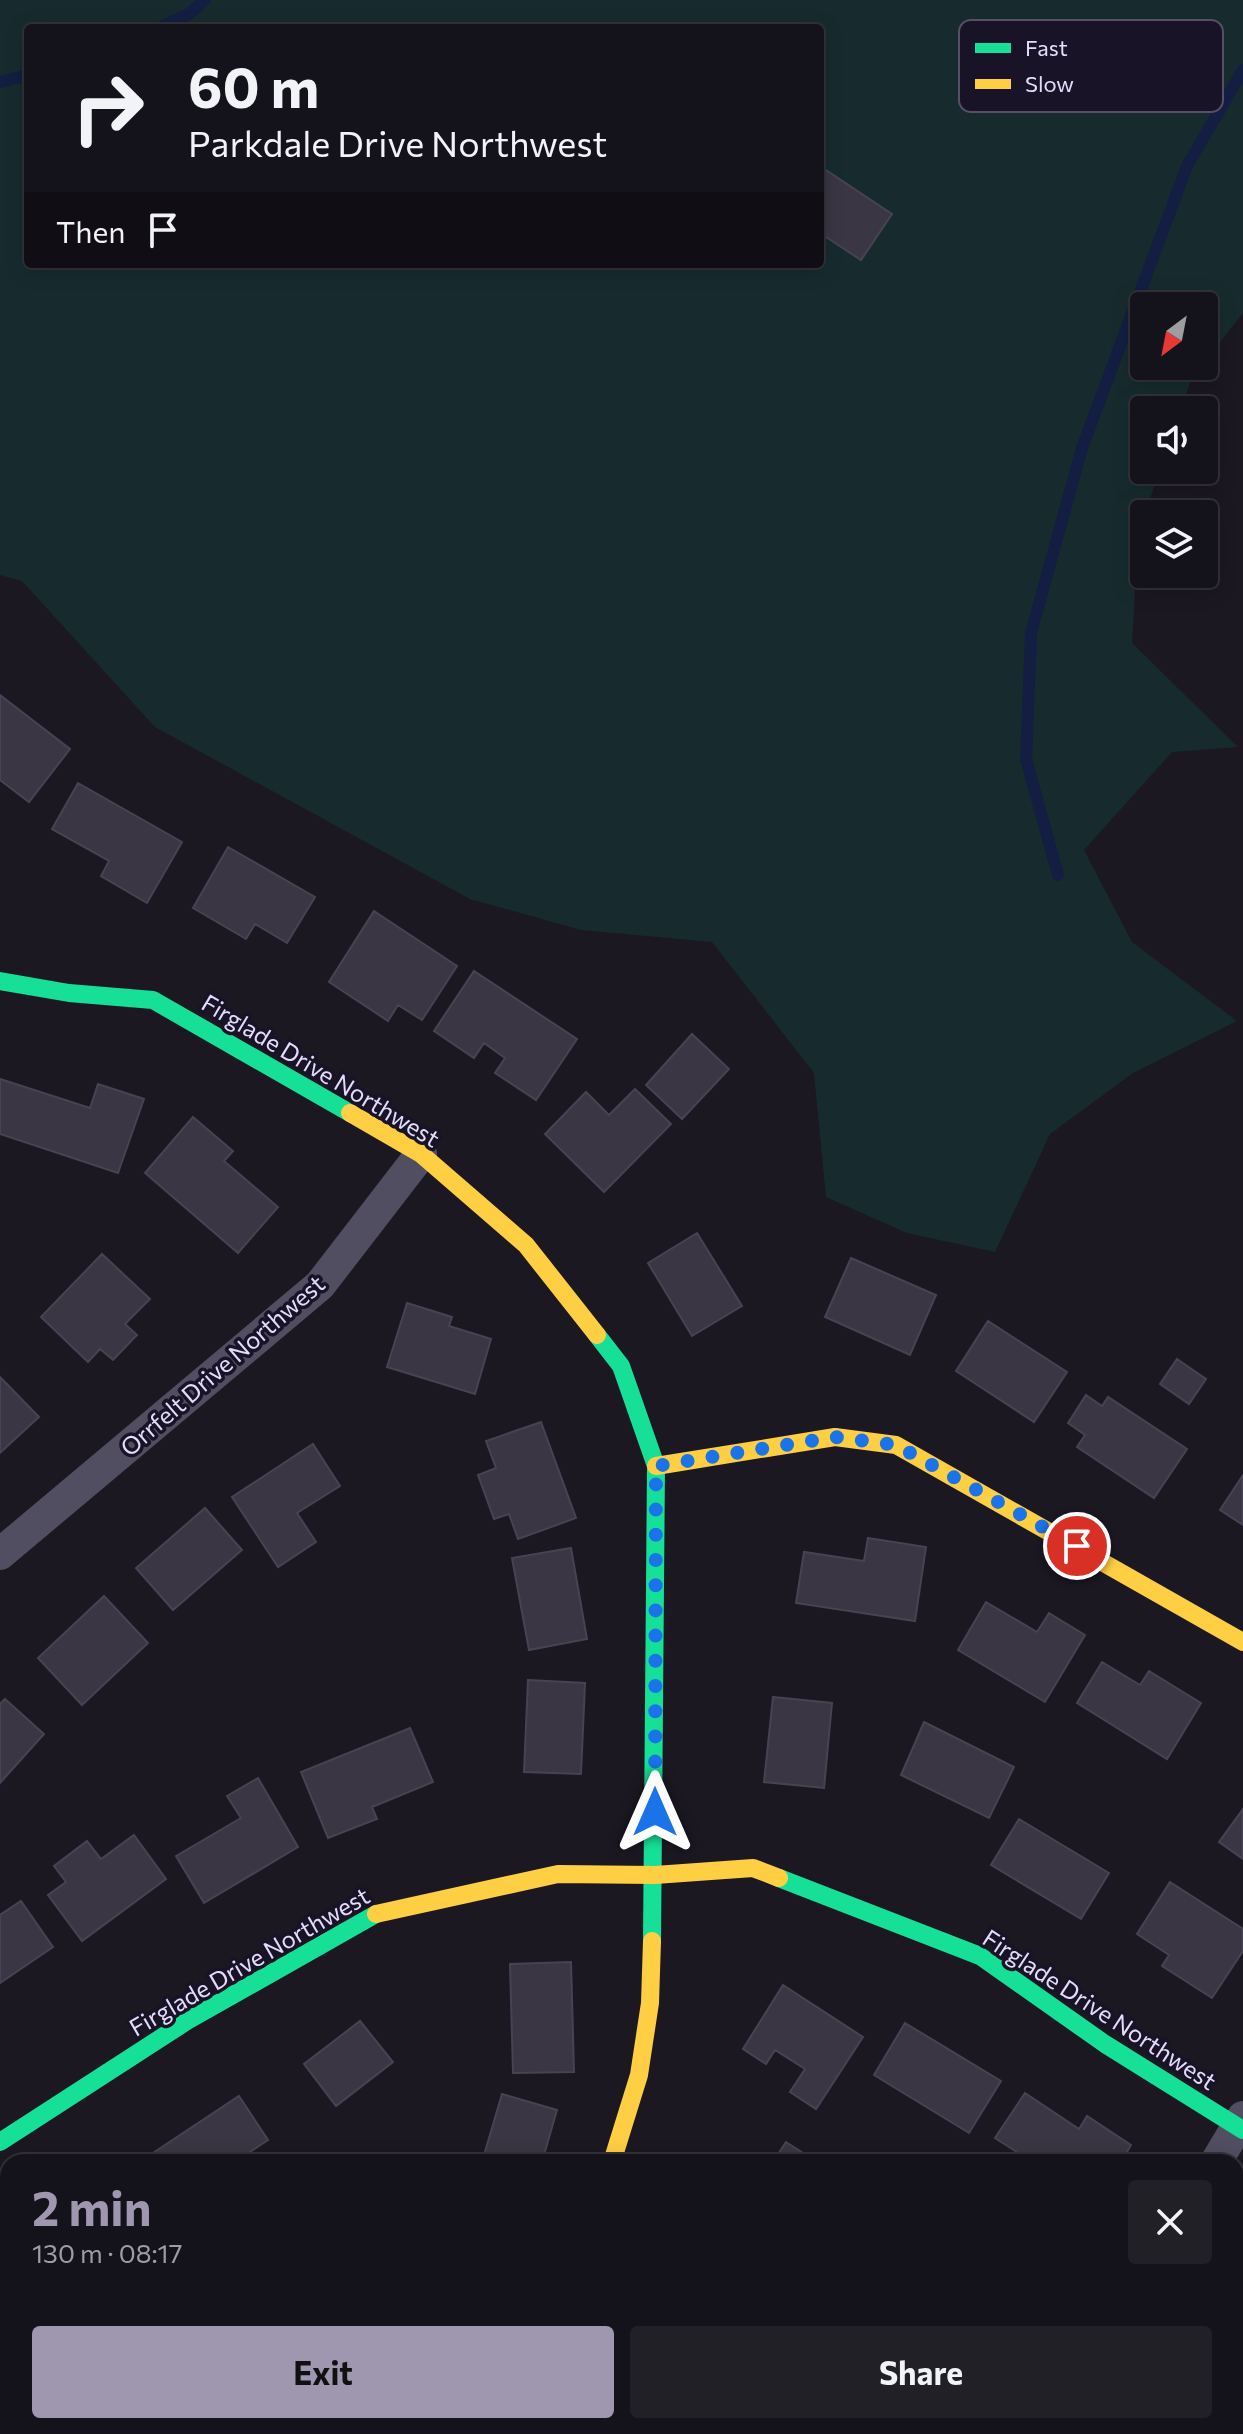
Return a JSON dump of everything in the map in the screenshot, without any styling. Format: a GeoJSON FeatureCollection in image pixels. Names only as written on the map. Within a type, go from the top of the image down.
{"type":"FeatureCollection","features":[{"type":"Feature","properties":{"kind":"street","name":"Firglade Drive Northwest"},"geometry":{"type":"LineString","coordinates":[[0,981],[69,993],[153,1000],[421,1154],[526,1245],[621,1366],[656,1466],[655,1875],[650,2003],[639,2075],[614,2154]]}},
{"type":"Feature","properties":{"kind":"street","name":"Orrfelt Drive Northwest"},"geometry":{"type":"LineString","coordinates":[[0,1554],[320,1285],[421,1154]]}},
{"type":"Feature","properties":{"kind":"street"},"geometry":{"type":"LineString","coordinates":[[656,1466],[835,1437],[896,1445],[1243,1642]]}},
{"type":"Feature","properties":{"kind":"street","name":"Firglade Drive Northwest"},"geometry":{"type":"LineString","coordinates":[[0,2142],[187,2021],[383,1910],[558,1874],[655,1875],[753,1868],[980,1956],[1105,2044],[1241,2125]]}},
{"type":"Feature","properties":{"kind":"street"},"geometry":{"type":"LineString","coordinates":[[1221,2154],[1241,2125]]}},
{"type":"Feature","properties":{"kind":"green space"},"geometry":{"type":"Polygon","coordinates":[[[0,0],[1243,0],[1243,313],[1218,344],[1218,292],[1130,292],[1130,380],[1191,380],[1186,396],[1130,396],[1130,484],[1155,484],[1150,500],[1130,500],[1130,588],[1135,588],[1132,643],[1238,747],[1172,752],[1084,850],[1132,942],[1237,1021],[1133,1073],[1050,1134],[995,1252],[907,1233],[826,1197],[814,1073],[712,942],[581,930],[470,899],[155,727],[22,581],[0,575],[0,0]]]}},
{"type":"Feature","properties":{"kind":"building"},"geometry":{"type":"Polygon","coordinates":[[[824,169],[892,214],[861,260],[824,236],[824,169]]]}},
{"type":"Feature","properties":{"kind":"building"},"geometry":{"type":"Polygon","coordinates":[[[0,695],[70,749],[29,802],[0,780],[0,695]]]}},
{"type":"Feature","properties":{"kind":"building"},"geometry":{"type":"Polygon","coordinates":[[[78,783],[182,842],[147,903],[101,876],[109,861],[52,829],[78,783]]]}},
{"type":"Feature","properties":{"kind":"building"},"geometry":{"type":"Polygon","coordinates":[[[228,847],[315,897],[287,943],[255,924],[246,939],[193,908],[228,847]]]}},
{"type":"Feature","properties":{"kind":"building"},"geometry":{"type":"Polygon","coordinates":[[[374,911],[457,966],[422,1020],[398,1005],[388,1021],[329,982],[374,911]]]}},
{"type":"Feature","properties":{"kind":"building"},"geometry":{"type":"Polygon","coordinates":[[[474,971],[577,1039],[536,1100],[495,1073],[505,1058],[484,1043],[474,1058],[434,1031],[474,971]]]}},
{"type":"Feature","properties":{"kind":"building"},"geometry":{"type":"Polygon","coordinates":[[[692,1034],[729,1069],[682,1119],[646,1085],[692,1034]]]}},
{"type":"Feature","properties":{"kind":"building"},"geometry":{"type":"Polygon","coordinates":[[[0,1079],[90,1108],[98,1084],[144,1099],[118,1173],[0,1134],[0,1079]]]}},
{"type":"Feature","properties":{"kind":"building"},"geometry":{"type":"Polygon","coordinates":[[[635,1089],[671,1124],[604,1192],[545,1134],[586,1092],[609,1115],[635,1089]]]}},
{"type":"Feature","properties":{"kind":"building"},"geometry":{"type":"Polygon","coordinates":[[[193,1117],[233,1151],[224,1161],[278,1207],[238,1253],[145,1173],[193,1117]]]}},
{"type":"Feature","properties":{"kind":"building"},"geometry":{"type":"Polygon","coordinates":[[[697,1233],[742,1306],[692,1336],[648,1263],[697,1233]]]}},
{"type":"Feature","properties":{"kind":"building"},"geometry":{"type":"Polygon","coordinates":[[[102,1254],[150,1299],[125,1324],[137,1335],[113,1360],[100,1349],[88,1362],[41,1317],[102,1254]]]}},
{"type":"Feature","properties":{"kind":"building"},"geometry":{"type":"Polygon","coordinates":[[[851,1258],[936,1295],[910,1355],[825,1317],[851,1258]]]}},
{"type":"Feature","properties":{"kind":"building"},"geometry":{"type":"Polygon","coordinates":[[[407,1303],[452,1317],[449,1326],[491,1339],[475,1394],[387,1367],[407,1303]]]}},
{"type":"Feature","properties":{"kind":"building"},"geometry":{"type":"Polygon","coordinates":[[[988,1321],[1067,1372],[1034,1422],[956,1371],[988,1321]]]}},
{"type":"Feature","properties":{"kind":"building"},"geometry":{"type":"Polygon","coordinates":[[[1177,1359],[1206,1379],[1189,1404],[1160,1384],[1177,1359]]]}},
{"type":"Feature","properties":{"kind":"building"},"geometry":{"type":"Polygon","coordinates":[[[0,1377],[39,1417],[0,1453],[0,1377]]]}},
{"type":"Feature","properties":{"kind":"building"},"geometry":{"type":"Polygon","coordinates":[[[1086,1395],[1102,1406],[1108,1397],[1187,1449],[1154,1498],[1077,1447],[1085,1435],[1068,1423],[1086,1395]]]}},
{"type":"Feature","properties":{"kind":"building"},"geometry":{"type":"Polygon","coordinates":[[[541,1422],[576,1518],[518,1539],[509,1514],[494,1519],[478,1475],[496,1468],[486,1441],[541,1422]]]}},
{"type":"Feature","properties":{"kind":"building"},"geometry":{"type":"Polygon","coordinates":[[[313,1444],[340,1486],[297,1513],[316,1542],[278,1567],[232,1497],[313,1444]]]}},
{"type":"Feature","properties":{"kind":"building"},"geometry":{"type":"Polygon","coordinates":[[[1243,1475],[1243,1525],[1220,1510],[1243,1475]]]}},
{"type":"Feature","properties":{"kind":"building"},"geometry":{"type":"Polygon","coordinates":[[[205,1508],[242,1550],[173,1610],[136,1568],[205,1508]]]}},
{"type":"Feature","properties":{"kind":"building"},"geometry":{"type":"Polygon","coordinates":[[[868,1538],[926,1547],[915,1621],[796,1603],[804,1552],[864,1561],[868,1538]]]}},
{"type":"Feature","properties":{"kind":"building"},"geometry":{"type":"Polygon","coordinates":[[[571,1548],[587,1639],[529,1650],[512,1558],[571,1548]]]}},
{"type":"Feature","properties":{"kind":"building"},"geometry":{"type":"Polygon","coordinates":[[[104,1596],[148,1643],[82,1705],[38,1658],[104,1596]]]}},
{"type":"Feature","properties":{"kind":"building"},"geometry":{"type":"Polygon","coordinates":[[[986,1602],[1037,1632],[1049,1613],[1085,1635],[1045,1702],[958,1650],[986,1602]]]}},
{"type":"Feature","properties":{"kind":"building"},"geometry":{"type":"Polygon","coordinates":[[[1102,1662],[1140,1685],[1149,1671],[1201,1703],[1167,1759],[1077,1703],[1102,1662]]]}},
{"type":"Feature","properties":{"kind":"building"},"geometry":{"type":"Polygon","coordinates":[[[528,1680],[585,1683],[581,1774],[524,1772],[528,1680]]]}},
{"type":"Feature","properties":{"kind":"building"},"geometry":{"type":"Polygon","coordinates":[[[773,1697],[832,1703],[824,1788],[764,1782],[773,1697]]]}},
{"type":"Feature","properties":{"kind":"building"},"geometry":{"type":"Polygon","coordinates":[[[5,1699],[44,1734],[0,1783],[0,1704],[5,1699]]]}},
{"type":"Feature","properties":{"kind":"building"},"geometry":{"type":"Polygon","coordinates":[[[924,1722],[1014,1767],[989,1818],[901,1775],[924,1722]]]}},
{"type":"Feature","properties":{"kind":"building"},"geometry":{"type":"Polygon","coordinates":[[[410,1728],[433,1782],[372,1807],[377,1819],[328,1838],[301,1772],[410,1728]]]}},
{"type":"Feature","properties":{"kind":"building"},"geometry":{"type":"Polygon","coordinates":[[[258,1778],[298,1847],[204,1903],[176,1856],[241,1818],[227,1796],[258,1778]]]}},
{"type":"Feature","properties":{"kind":"building"},"geometry":{"type":"Polygon","coordinates":[[[1243,1809],[1243,1859],[1219,1842],[1243,1809]]]}},
{"type":"Feature","properties":{"kind":"building"},"geometry":{"type":"Polygon","coordinates":[[[1019,1819],[1109,1873],[1081,1919],[991,1865],[1019,1819]]]}},
{"type":"Feature","properties":{"kind":"building"},"geometry":{"type":"Polygon","coordinates":[[[134,1835],[166,1879],[82,1941],[48,1895],[66,1882],[54,1866],[87,1841],[101,1859],[134,1835]]]}},
{"type":"Feature","properties":{"kind":"building"},"geometry":{"type":"Polygon","coordinates":[[[1170,1882],[1243,1929],[1243,1951],[1212,1998],[1162,1966],[1169,1955],[1137,1934],[1170,1882]]]}},
{"type":"Feature","properties":{"kind":"building"},"geometry":{"type":"Polygon","coordinates":[[[21,1901],[53,1947],[0,1983],[0,1915],[21,1901]]]}},
{"type":"Feature","properties":{"kind":"building"},"geometry":{"type":"Polygon","coordinates":[[[571,1962],[574,2072],[513,2073],[510,1964],[571,1962]]]}},
{"type":"Feature","properties":{"kind":"building"},"geometry":{"type":"Polygon","coordinates":[[[783,1985],[863,2037],[816,2109],[790,2092],[805,2069],[775,2050],[766,2064],[743,2049],[783,1985]]]}},
{"type":"Feature","properties":{"kind":"building"},"geometry":{"type":"Polygon","coordinates":[[[360,2021],[393,2062],[336,2106],[304,2064],[360,2021]]]}},
{"type":"Feature","properties":{"kind":"building"},"geometry":{"type":"Polygon","coordinates":[[[905,2023],[1001,2081],[969,2133],[874,2075],[905,2023]]]}},
{"type":"Feature","properties":{"kind":"building"},"geometry":{"type":"Polygon","coordinates":[[[1025,2093],[1079,2129],[1087,2116],[1131,2145],[1126,2154],[1020,2154],[995,2138],[1025,2093]]]}},
{"type":"Feature","properties":{"kind":"building"},"geometry":{"type":"Polygon","coordinates":[[[502,2094],[557,2110],[544,2154],[484,2154],[502,2094]]]}},
{"type":"Feature","properties":{"kind":"building"},"geometry":{"type":"Polygon","coordinates":[[[239,2096],[268,2140],[247,2154],[153,2153],[239,2096]]]}},
{"type":"Feature","properties":{"kind":"building"},"geometry":{"type":"Polygon","coordinates":[[[786,2142],[805,2154],[778,2154],[786,2142]]]}},
{"type":"Feature","properties":{"kind":"waterway"},"geometry":{"type":"LineString","coordinates":[[168,24],[189,14],[205,0]]}},
{"type":"Feature","properties":{"kind":"waterway"},"geometry":{"type":"LineString","coordinates":[[1223,104],[1243,70]]}},
{"type":"Feature","properties":{"kind":"waterway"},"geometry":{"type":"LineString","coordinates":[[0,82],[24,76]]}},
{"type":"Feature","properties":{"kind":"waterway"},"geometry":{"type":"LineString","coordinates":[[1058,875],[1026,759],[1031,633],[1082,448],[1187,166],[1218,112]]}},
{"type":"Feature","properties":{"kind":"traffic: fast"},"geometry":{"type":"LineString","coordinates":[[0,981],[69,993],[153,1000],[350,1113]]}},
{"type":"Feature","properties":{"kind":"traffic: fast"},"geometry":{"type":"LineString","coordinates":[[597,1335],[621,1366],[656,1466],[652,1941]]}},
{"type":"Feature","properties":{"kind":"traffic: fast"},"geometry":{"type":"LineString","coordinates":[[779,1878],[980,1956],[1105,2044],[1243,2130]]}},
{"type":"Feature","properties":{"kind":"traffic: fast"},"geometry":{"type":"LineString","coordinates":[[0,2142],[187,2021],[376,1914]]}},
{"type":"Feature","properties":{"kind":"traffic: slow"},"geometry":{"type":"LineString","coordinates":[[350,1113],[421,1154],[526,1245],[597,1335]]}},
{"type":"Feature","properties":{"kind":"traffic: slow"},"geometry":{"type":"LineString","coordinates":[[656,1466],[835,1437],[896,1445],[1243,1642]]}},
{"type":"Feature","properties":{"kind":"traffic: slow"},"geometry":{"type":"LineString","coordinates":[[376,1914],[558,1874],[655,1875],[753,1868],[779,1878]]}},
{"type":"Feature","properties":{"kind":"traffic: slow"},"geometry":{"type":"LineString","coordinates":[[614,2154],[639,2075],[650,2003],[652,1941]]}},
{"type":"Feature","properties":{"kind":"route"},"geometry":{"type":"LineString","coordinates":[[655,1812],[656,1466],[835,1437],[896,1445],[1077,1546]]}}]}
